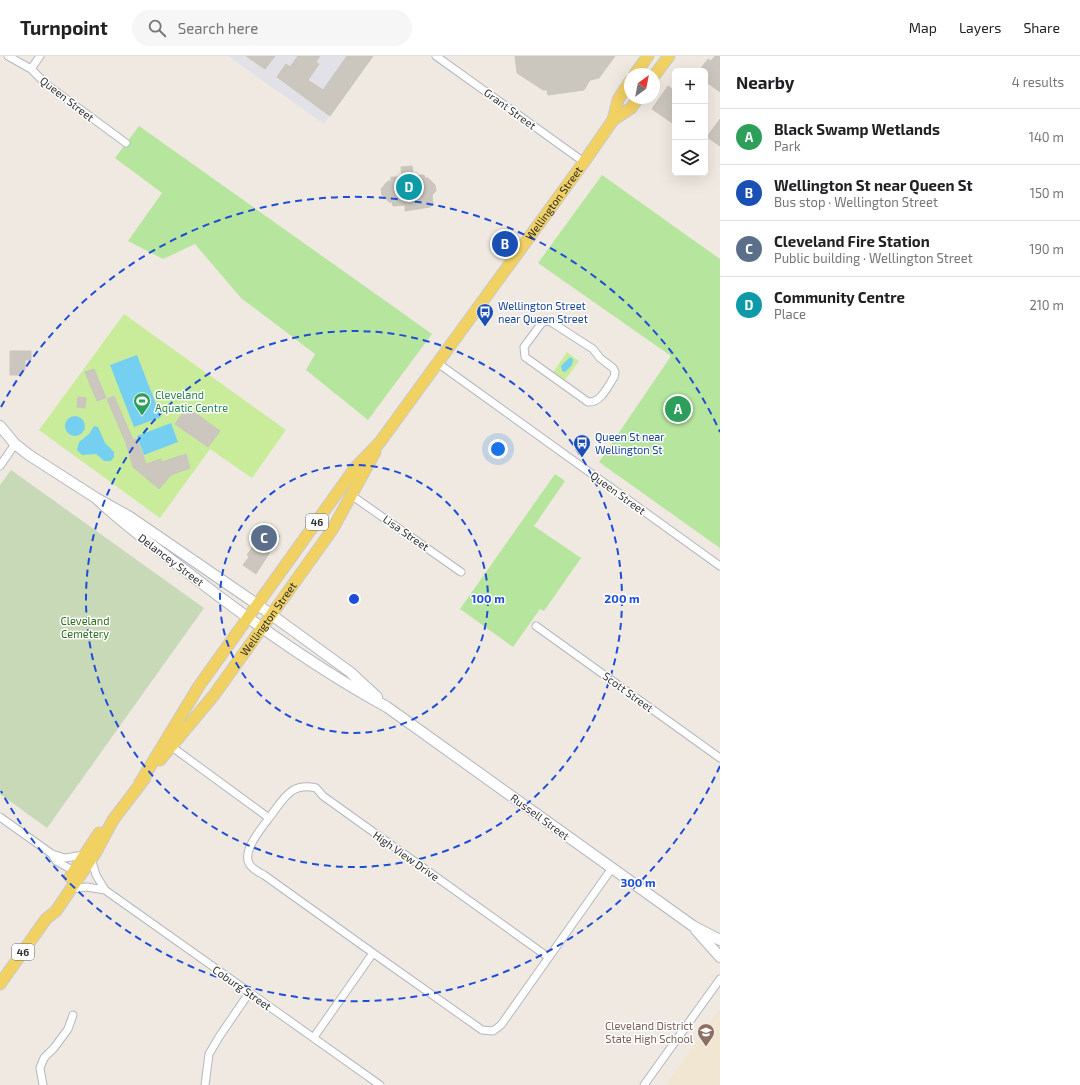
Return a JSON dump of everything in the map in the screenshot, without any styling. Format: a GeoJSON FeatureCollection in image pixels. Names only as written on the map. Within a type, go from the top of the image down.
{"type":"FeatureCollection","features":[{"type":"Feature","properties":{"kind":"main road"},"geometry":{"type":"LineString","coordinates":[[639,68],[648,56]]}},
{"type":"Feature","properties":{"kind":"main road"},"geometry":{"type":"LineString","coordinates":[[660,68],[669,56]]}},
{"type":"Feature","properties":{"kind":"main road","name":"Wellington Street"},"geometry":{"type":"LineString","coordinates":[[46,919],[49,908],[77,873],[140,783],[200,686],[354,468],[380,442],[439,364],[584,162],[613,120],[618,100],[624,90]]}},
{"type":"Feature","properties":{"kind":"main road","name":"Wellington Street"},"geometry":{"type":"LineString","coordinates":[[613,120],[631,108],[634,104]]}},
{"type":"Feature","properties":{"kind":"main road","name":"Delancey Street"},"geometry":{"type":"LineString","coordinates":[[0,426],[15,444],[29,455],[96,498],[130,517],[258,605]]}},
{"type":"Feature","properties":{"kind":"main road","name":"Wellington Street"},"geometry":{"type":"LineString","coordinates":[[140,783],[172,747],[214,695],[270,614],[332,530],[380,442]]}},
{"type":"Feature","properties":{"kind":"main road","name":"Delancey Street"},"geometry":{"type":"LineString","coordinates":[[96,498],[122,524],[248,619]]}},
{"type":"Feature","properties":{"kind":"main road","name":"Russell Street"},"geometry":{"type":"LineString","coordinates":[[258,605],[350,672],[387,707]]}},
{"type":"Feature","properties":{"kind":"main road","name":"Russell Street"},"geometry":{"type":"LineString","coordinates":[[248,619],[344,684],[387,707],[693,926],[720,940]]}},
{"type":"Feature","properties":{"kind":"main road","name":"Wellington Street"},"geometry":{"type":"LineString","coordinates":[[0,984],[46,919],[56,911],[70,889],[77,873]]}},
{"type":"Feature","properties":{"kind":"main road","name":"Russell Street"},"geometry":{"type":"LineString","coordinates":[[693,926],[720,957]]}},
{"type":"Feature","properties":{"kind":"street","name":"Queen Street"},"geometry":{"type":"LineString","coordinates":[[8,56],[31,69],[46,84],[126,143]]}},
{"type":"Feature","properties":{"kind":"street"},"geometry":{"type":"LineString","coordinates":[[31,69],[40,56]]}},
{"type":"Feature","properties":{"kind":"street","name":"Grant Street"},"geometry":{"type":"LineString","coordinates":[[436,56],[584,162]]}},
{"type":"Feature","properties":{"kind":"street"},"geometry":{"type":"LineString","coordinates":[[545,322],[551,322],[593,349],[600,358],[613,368],[615,372],[614,377],[598,400],[593,403],[588,402],[556,380],[525,357],[524,352],[524,347],[541,324],[545,322]]}},
{"type":"Feature","properties":{"kind":"street","name":"Queen Street"},"geometry":{"type":"LineString","coordinates":[[439,364],[720,566]]}},
{"type":"Feature","properties":{"kind":"street"},"geometry":{"type":"LineString","coordinates":[[0,466],[15,444]]}},
{"type":"Feature","properties":{"kind":"street","name":"Lisa Street"},"geometry":{"type":"LineString","coordinates":[[351,495],[461,572]]}},
{"type":"Feature","properties":{"kind":"street","name":"Scott Street"},"geometry":{"type":"LineString","coordinates":[[536,626],[720,758]]}},
{"type":"Feature","properties":{"kind":"street"},"geometry":{"type":"LineString","coordinates":[[172,747],[269,818]]}},
{"type":"Feature","properties":{"kind":"street","name":"High View Drive"},"geometry":{"type":"LineString","coordinates":[[548,956],[323,796],[316,788],[299,786],[291,791],[269,818],[248,850],[248,861],[252,868],[264,874],[482,1030],[493,1030],[501,1025],[548,956],[612,868]]}},
{"type":"Feature","properties":{"kind":"street"},"geometry":{"type":"LineString","coordinates":[[0,817],[52,854],[65,858],[88,857]]}},
{"type":"Feature","properties":{"kind":"street"},"geometry":{"type":"LineString","coordinates":[[52,854],[56,861],[77,873]]}},
{"type":"Feature","properties":{"kind":"street","name":"Coburg Street"},"geometry":{"type":"LineString","coordinates":[[88,857],[105,890]]}},
{"type":"Feature","properties":{"kind":"street","name":"Coburg Street"},"geometry":{"type":"LineString","coordinates":[[70,889],[87,886],[105,890],[249,993],[314,1037],[371,1082],[380,1085]]}},
{"type":"Feature","properties":{"kind":"street"},"geometry":{"type":"LineString","coordinates":[[314,1037],[373,953]]}},
{"type":"Feature","properties":{"kind":"street"},"geometry":{"type":"LineString","coordinates":[[644,1085],[720,979]]}},
{"type":"Feature","properties":{"kind":"street"},"geometry":{"type":"LineString","coordinates":[[205,1085],[209,1054],[249,993]]}},
{"type":"Feature","properties":{"kind":"street"},"geometry":{"type":"LineString","coordinates":[[43,1085],[40,1068],[44,1058],[54,1048],[68,1029],[73,1015]]}},
{"type":"Feature","properties":{"kind":"shaded area"},"geometry":{"type":"Polygon","coordinates":[[[228,56],[373,56],[324,124],[228,56]]]}},
{"type":"Feature","properties":{"kind":"shaded area","name":"Cleveland District State High School"},"geometry":{"type":"Polygon","coordinates":[[[720,1009],[720,1085],[666,1085],[720,1009]]]}},
{"type":"Feature","properties":{"kind":"green space"},"geometry":{"type":"Polygon","coordinates":[[[139,126],[432,334],[368,420],[306,370],[315,354],[241,298],[195,244],[163,259],[128,241],[162,193],[115,158],[139,126]]]}},
{"type":"Feature","properties":{"kind":"green space"},"geometry":{"type":"Polygon","coordinates":[[[602,175],[720,259],[720,548],[599,462],[671,356],[538,263],[602,175]]]}},
{"type":"Feature","properties":{"kind":"green space","name":"Cleveland Aquatic Centre"},"geometry":{"type":"Polygon","coordinates":[[[124,314],[286,430],[252,478],[210,449],[160,518],[39,430],[124,314]]]}},
{"type":"Feature","properties":{"kind":"green space"},"geometry":{"type":"Polygon","coordinates":[[[567,352],[579,361],[565,380],[553,372],[567,352]]]}},
{"type":"Feature","properties":{"kind":"green space","name":"Cleveland Cemetery"},"geometry":{"type":"Polygon","coordinates":[[[11,470],[204,608],[47,828],[0,794],[0,485],[11,470]]]}},
{"type":"Feature","properties":{"kind":"green space"},"geometry":{"type":"Polygon","coordinates":[[[555,474],[565,481],[534,526],[581,558],[544,611],[540,609],[513,647],[460,609],[555,474]]]}},
{"type":"Feature","properties":{"kind":"water"},"geometry":{"type":"Polygon","coordinates":[[[137,355],[161,417],[134,427],[110,365],[137,355]]]}},
{"type":"Feature","properties":{"kind":"water"},"geometry":{"type":"Polygon","coordinates":[[[570,357],[573,359],[572,365],[565,372],[562,371],[561,366],[570,357]]]}},
{"type":"Feature","properties":{"kind":"water"},"geometry":{"type":"Polygon","coordinates":[[[71,416],[79,416],[85,422],[85,430],[79,436],[71,436],[65,430],[65,422],[71,416]]]}},
{"type":"Feature","properties":{"kind":"water"},"geometry":{"type":"Polygon","coordinates":[[[171,423],[178,442],[144,455],[137,436],[171,423]]]}},
{"type":"Feature","properties":{"kind":"water"},"geometry":{"type":"Polygon","coordinates":[[[94,426],[98,427],[105,443],[114,452],[114,457],[111,461],[104,461],[96,454],[82,455],[77,450],[79,442],[89,434],[94,426]]]}},
{"type":"Feature","properties":{"kind":"building"},"geometry":{"type":"Polygon","coordinates":[[[246,56],[275,56],[265,69],[246,56]]]}},
{"type":"Feature","properties":{"kind":"building"},"geometry":{"type":"Polygon","coordinates":[[[298,56],[320,56],[316,62],[319,64],[308,80],[323,90],[347,56],[373,56],[330,116],[277,77],[286,64],[290,67],[298,56]]]}},
{"type":"Feature","properties":{"kind":"building"},"geometry":{"type":"Polygon","coordinates":[[[515,56],[615,56],[599,78],[590,80],[584,90],[548,95],[547,90],[543,90],[517,73],[515,56]]]}},
{"type":"Feature","properties":{"kind":"building"},"geometry":{"type":"Polygon","coordinates":[[[715,56],[720,56],[720,92],[708,83],[708,68],[701,68],[708,59],[711,61],[715,56]]]}},
{"type":"Feature","properties":{"kind":"building"},"geometry":{"type":"Polygon","coordinates":[[[668,86],[672,89],[672,123],[652,109],[655,104],[660,104],[660,98],[668,86]]]}},
{"type":"Feature","properties":{"kind":"building"},"geometry":{"type":"Polygon","coordinates":[[[720,119],[720,146],[708,138],[720,119]]]}},
{"type":"Feature","properties":{"kind":"building"},"geometry":{"type":"Polygon","coordinates":[[[412,166],[413,176],[424,175],[425,178],[428,178],[435,185],[436,191],[432,195],[433,204],[430,207],[405,211],[405,205],[393,206],[392,202],[389,202],[382,195],[381,189],[388,181],[391,181],[391,177],[402,177],[401,167],[412,166]]]}},
{"type":"Feature","properties":{"kind":"building"},"geometry":{"type":"Polygon","coordinates":[[[10,351],[31,351],[31,360],[25,360],[25,370],[21,370],[21,375],[10,375],[10,351]]]}},
{"type":"Feature","properties":{"kind":"building"},"geometry":{"type":"Polygon","coordinates":[[[94,369],[106,398],[97,401],[85,372],[94,369]]]}},
{"type":"Feature","properties":{"kind":"building"},"geometry":{"type":"Polygon","coordinates":[[[114,396],[133,440],[137,439],[146,464],[161,459],[162,462],[186,454],[190,468],[171,475],[159,489],[133,467],[126,443],[107,399],[114,396]]]}},
{"type":"Feature","properties":{"kind":"building"},"geometry":{"type":"Polygon","coordinates":[[[78,397],[86,398],[85,408],[77,407],[78,397]]]}},
{"type":"Feature","properties":{"kind":"building"},"geometry":{"type":"Polygon","coordinates":[[[187,407],[220,431],[208,447],[175,424],[187,407]]]}},
{"type":"Feature","properties":{"kind":"building"},"geometry":{"type":"Polygon","coordinates":[[[272,530],[280,536],[256,574],[243,565],[249,557],[247,555],[262,533],[268,537],[272,530]]]}},
{"type":"Feature","properties":{"kind":"place","name":"Community Centre"},"geometry":{"type":"Point","coordinates":[409,187]}},
{"type":"Feature","properties":{"kind":"place","name":"Wellington St near Queen St"},"geometry":{"type":"Point","coordinates":[505,244]}},
{"type":"Feature","properties":{"kind":"place","name":"Wellington Street near Queen Street"},"geometry":{"type":"Point","coordinates":[485,327]}},
{"type":"Feature","properties":{"kind":"place","name":"Black Swamp Wetlands"},"geometry":{"type":"Point","coordinates":[678,409]}},
{"type":"Feature","properties":{"kind":"place","name":"Cleveland Aquatic Centre"},"geometry":{"type":"Point","coordinates":[142,416]}},
{"type":"Feature","properties":{"kind":"place","name":"Queen St near Wellington St"},"geometry":{"type":"Point","coordinates":[582,458]}},
{"type":"Feature","properties":{"kind":"place","name":"Cleveland Fire Station"},"geometry":{"type":"Point","coordinates":[264,538]}},
{"type":"Feature","properties":{"kind":"place","name":"Cleveland District State High School"},"geometry":{"type":"Point","coordinates":[706,1047]}}]}
